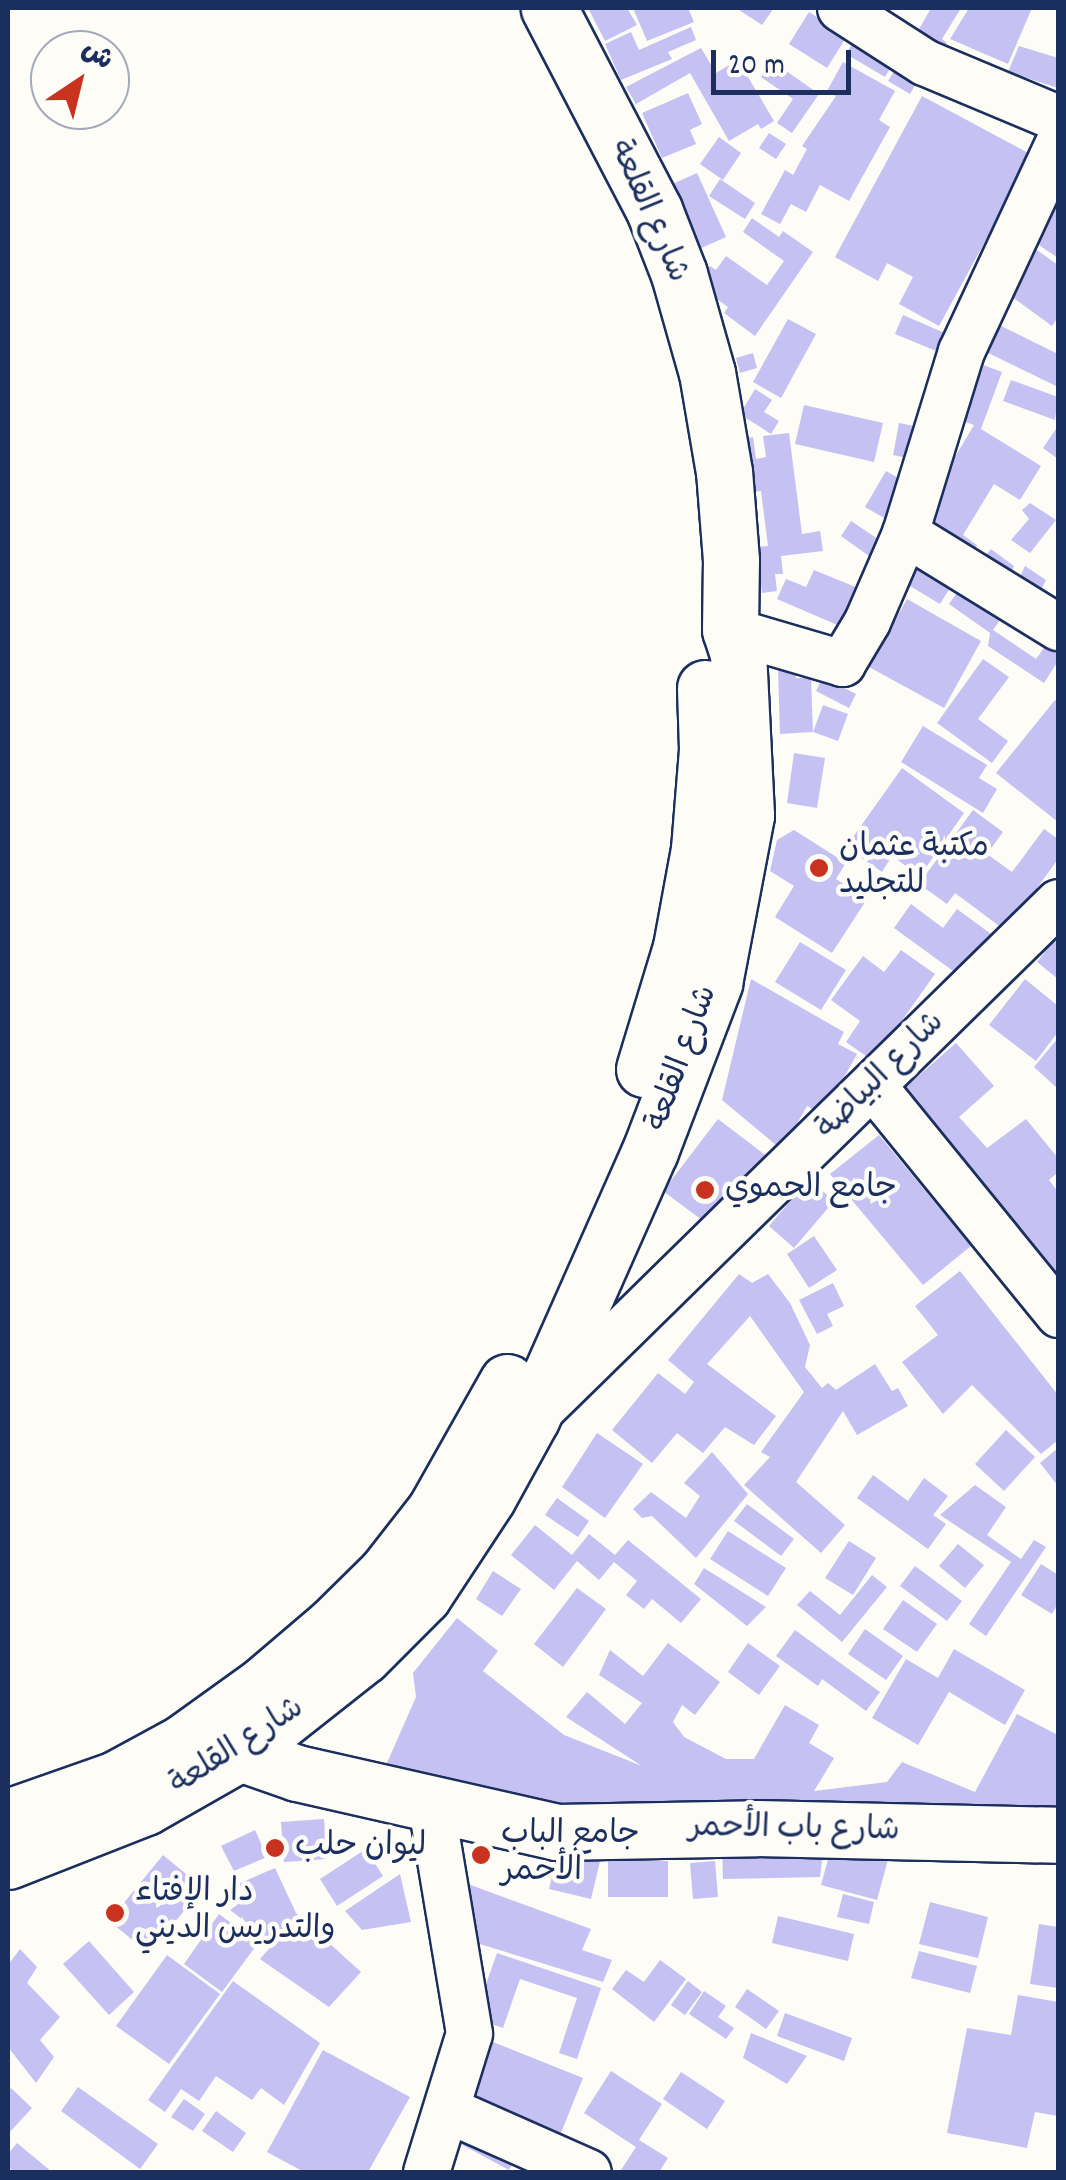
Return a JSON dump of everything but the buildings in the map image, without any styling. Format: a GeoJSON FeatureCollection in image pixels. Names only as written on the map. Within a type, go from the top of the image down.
{"type":"FeatureCollection","features":[{"type":"Feature","properties":{"kind":"street"},"geometry":{"type":"LineString","coordinates":[[8,1817],[116,1778],[182,1743],[264,1684],[333,1625],[398,1557],[434,1510],[526,1343],[619,1135],[654,1042],[682,947],[698,849],[707,749],[703,586],[689,460],[662,336],[621,204],[604,164],[514,8]]}},
{"type":"Feature","properties":{"kind":"street","name":"شارع القلعة"},"geometry":{"type":"LineString","coordinates":[[8,1861],[145,1807],[240,1752],[363,1656],[423,1596],[488,1498],[532,1417],[650,1151],[714,983],[746,815],[738,654],[730,630],[731,560],[724,472],[707,372],[684,290],[654,210],[549,8]]}},
{"type":"Feature","properties":{"kind":"street"},"geometry":{"type":"LineString","coordinates":[[840,8],[924,62],[1058,118]]}},
{"type":"Feature","properties":{"kind":"street"},"geometry":{"type":"LineString","coordinates":[[730,630],[842,662],[868,621],[906,534],[961,351],[1058,143]]}},
{"type":"Feature","properties":{"kind":"street"},"geometry":{"type":"LineString","coordinates":[[906,534],[1058,627]]}},
{"type":"Feature","properties":{"kind":"street","name":"شارع البياضة"},"geometry":{"type":"LineString","coordinates":[[532,1417],[1058,902]]}},
{"type":"Feature","properties":{"kind":"street"},"geometry":{"type":"LineString","coordinates":[[873,1086],[1058,1314]]}},
{"type":"Feature","properties":{"kind":"street","name":"شارع باب الأحمر"},"geometry":{"type":"LineString","coordinates":[[240,1752],[296,1773],[556,1832],[757,1828],[1058,1835]]}},
{"type":"Feature","properties":{"kind":"street"},"geometry":{"type":"LineString","coordinates":[[426,2172],[470,2032],[431,1806]]}},
{"type":"Feature","properties":{"kind":"street"},"geometry":{"type":"LineString","coordinates":[[446,2109],[588,2172]]}},
{"type":"Feature","properties":{"kind":"place","name":"مكتبة عثمان للتجليد"},"geometry":{"type":"Point","coordinates":[819,868]}},
{"type":"Feature","properties":{"kind":"place","name":"جامع الحموي"},"geometry":{"type":"Point","coordinates":[705,1190]}},
{"type":"Feature","properties":{"kind":"place","name":"ليوان حلب"},"geometry":{"type":"Point","coordinates":[275,1848]}},
{"type":"Feature","properties":{"kind":"place","name":"جامع الباب الأحمر"},"geometry":{"type":"Point","coordinates":[481,1855]}},
{"type":"Feature","properties":{"kind":"place","name":"دار الإفتاء والتدريس الديني"},"geometry":{"type":"Point","coordinates":[115,1913]}}]}
